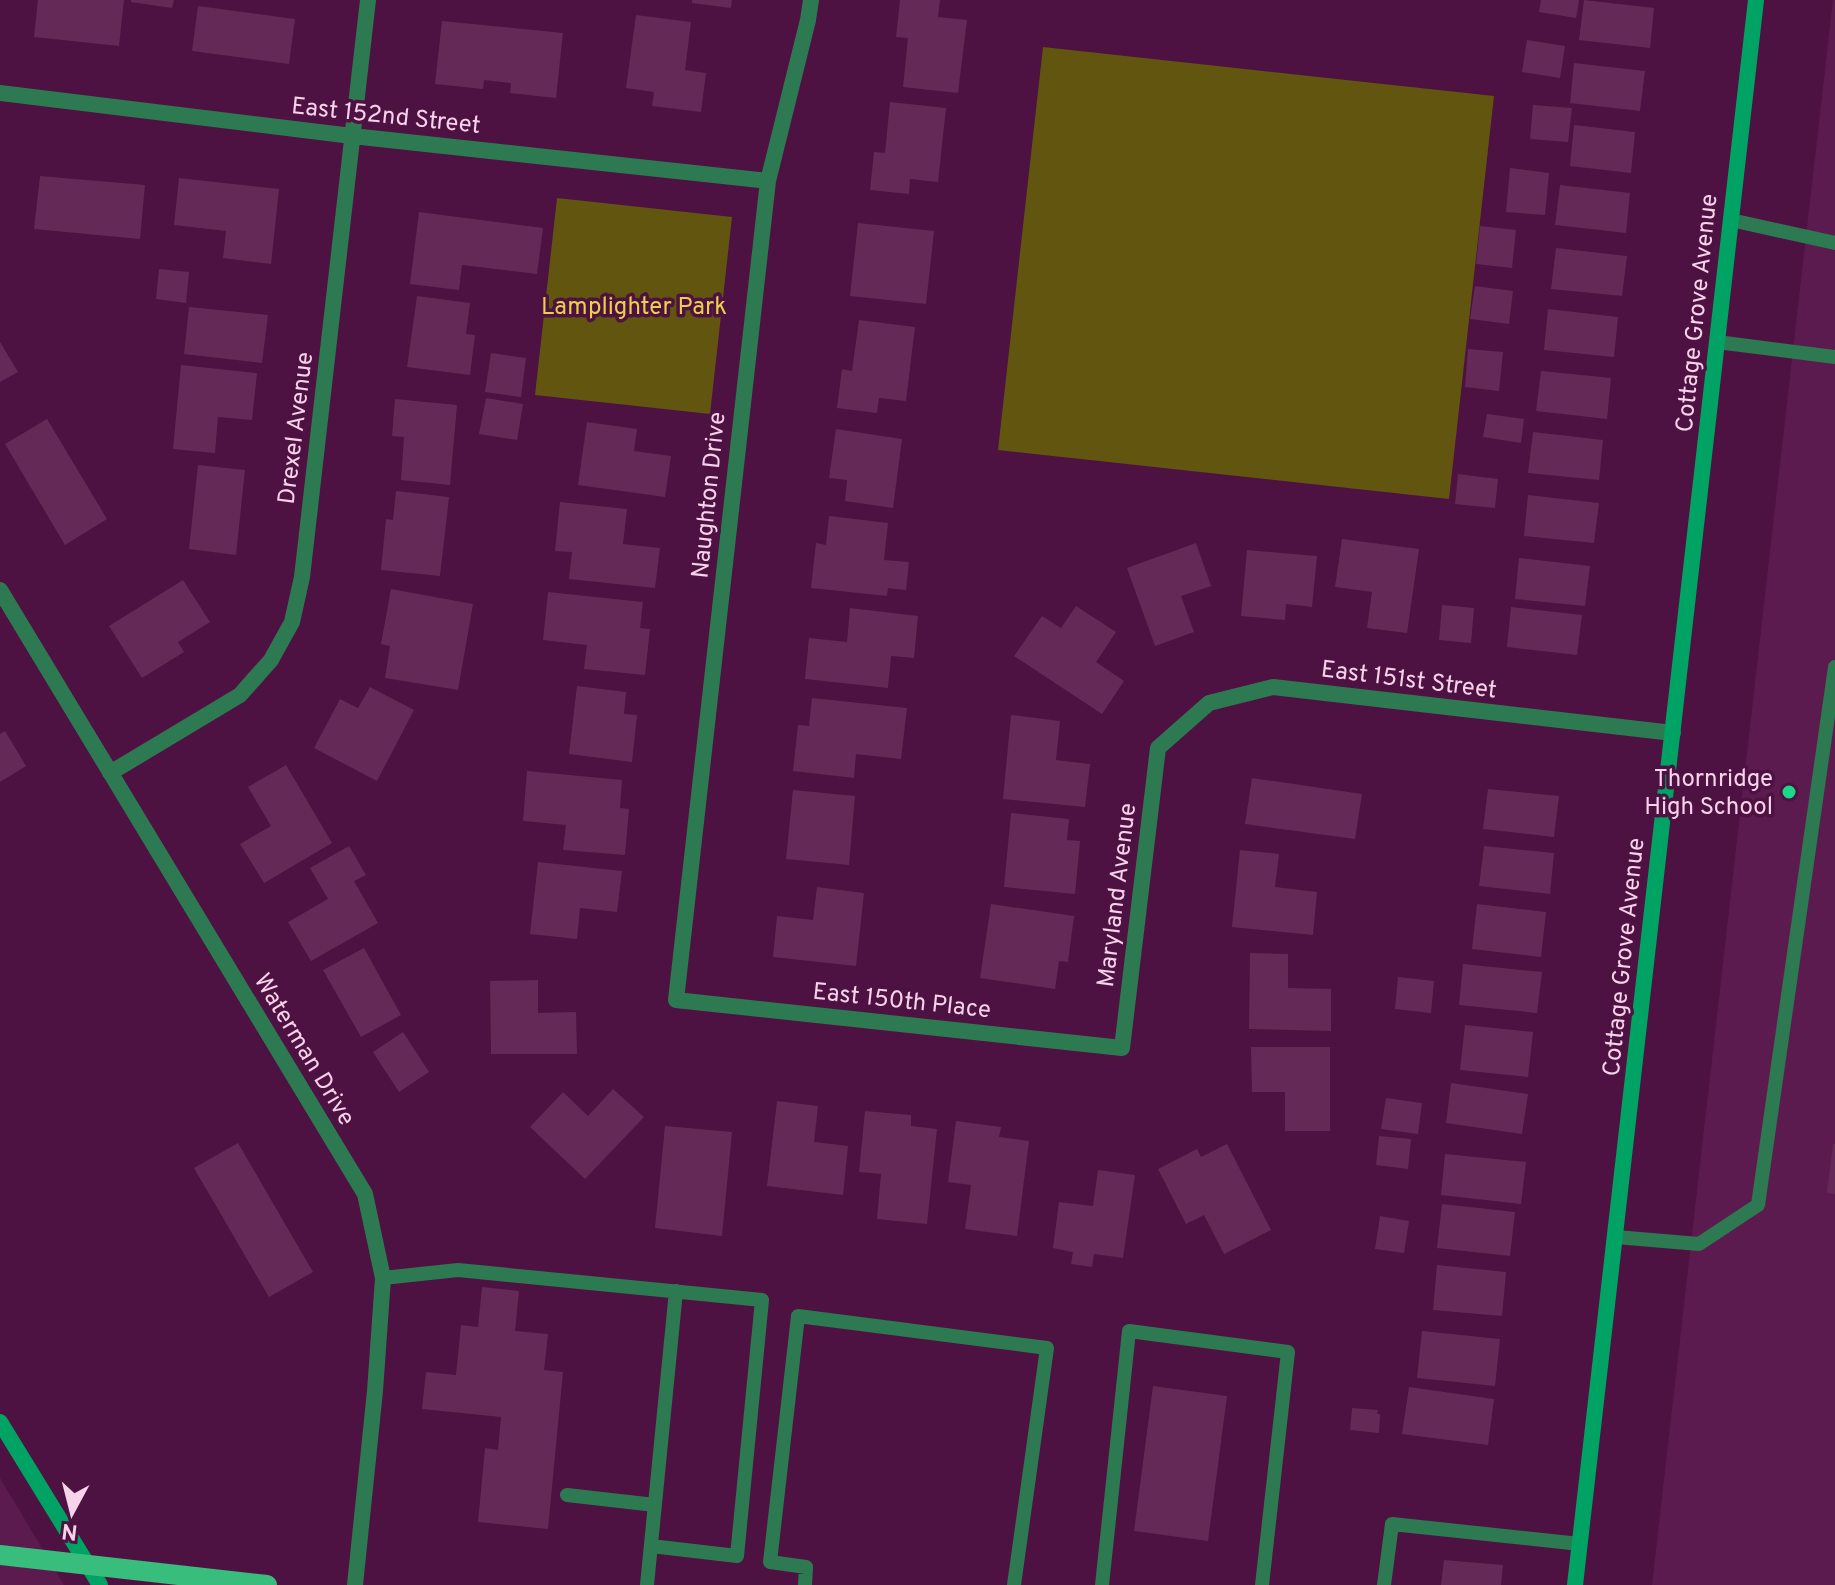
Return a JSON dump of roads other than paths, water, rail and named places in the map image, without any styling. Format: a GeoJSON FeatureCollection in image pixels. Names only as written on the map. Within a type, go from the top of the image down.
{"type":"FeatureCollection","features":[{"type":"Feature","properties":{"kind":"main road","name":"Cottage Grove Avenue"},"geometry":{"type":"LineString","coordinates":[[1575,1585],[1756,0]]}},
{"type":"Feature","properties":{"kind":"main road"},"geometry":{"type":"LineString","coordinates":[[0,1422],[100,1585]]}},
{"type":"Feature","properties":{"kind":"main road"},"geometry":{"type":"LineString","coordinates":[[0,1555],[267,1585]]}},
{"type":"Feature","properties":{"kind":"street","name":"Drexel Avenue"},"geometry":{"type":"LineString","coordinates":[[110,773],[240,695],[271,660],[292,622],[302,577],[368,0]]}},
{"type":"Feature","properties":{"kind":"street","name":"Naughton Drive"},"geometry":{"type":"LineString","coordinates":[[676,1000],[768,181],[811,0]]}},
{"type":"Feature","properties":{"kind":"street","name":"East 152nd Street"},"geometry":{"type":"LineString","coordinates":[[0,93],[352,136],[768,181]]}},
{"type":"Feature","properties":{"kind":"street","name":"Waterman Drive"},"geometry":{"type":"LineString","coordinates":[[0,590],[365,1194],[383,1278],[355,1585]]}},
{"type":"Feature","properties":{"kind":"street","name":"East 151st Street"},"geometry":{"type":"LineString","coordinates":[[1158,748],[1209,703],[1273,687],[1673,733]]}},
{"type":"Feature","properties":{"kind":"street","name":"Maryland Avenue"},"geometry":{"type":"LineString","coordinates":[[1122,1048],[1158,748]]}},
{"type":"Feature","properties":{"kind":"street","name":"East 150th Place"},"geometry":{"type":"LineString","coordinates":[[676,1000],[1122,1048]]}},
{"type":"Feature","properties":{"kind":"lane"},"geometry":{"type":"LineString","coordinates":[[1731,220],[1835,243]]}},
{"type":"Feature","properties":{"kind":"lane"},"geometry":{"type":"LineString","coordinates":[[1717,342],[1835,357]]}},
{"type":"Feature","properties":{"kind":"lane"},"geometry":{"type":"LineString","coordinates":[[1616,1237],[1699,1244],[1758,1205],[1835,667]]}},
{"type":"Feature","properties":{"kind":"lane"},"geometry":{"type":"LineString","coordinates":[[383,1278],[458,1270],[762,1300],[737,1556],[651,1546]]}},
{"type":"Feature","properties":{"kind":"lane"},"geometry":{"type":"LineString","coordinates":[[647,1585],[676,1291]]}},
{"type":"Feature","properties":{"kind":"lane"},"geometry":{"type":"LineString","coordinates":[[805,1585],[806,1567],[770,1562],[798,1316],[1047,1348],[1014,1585]]}},
{"type":"Feature","properties":{"kind":"lane"},"geometry":{"type":"LineString","coordinates":[[1102,1585],[1129,1331],[1288,1352],[1262,1585]]}},
{"type":"Feature","properties":{"kind":"lane"},"geometry":{"type":"LineString","coordinates":[[567,1495],[655,1505]]}},
{"type":"Feature","properties":{"kind":"lane"},"geometry":{"type":"LineString","coordinates":[[1384,1585],[1392,1524],[1580,1544]]}},
{"type":"Feature","properties":{"kind":"place","name":"Thornridge High School"},"geometry":{"type":"Point","coordinates":[1789,792]}},
{"type":"Feature","properties":{"kind":"park label","name":"Lamplighter Park"},"geometry":{"type":"Point","coordinates":[634,306]}}]}
